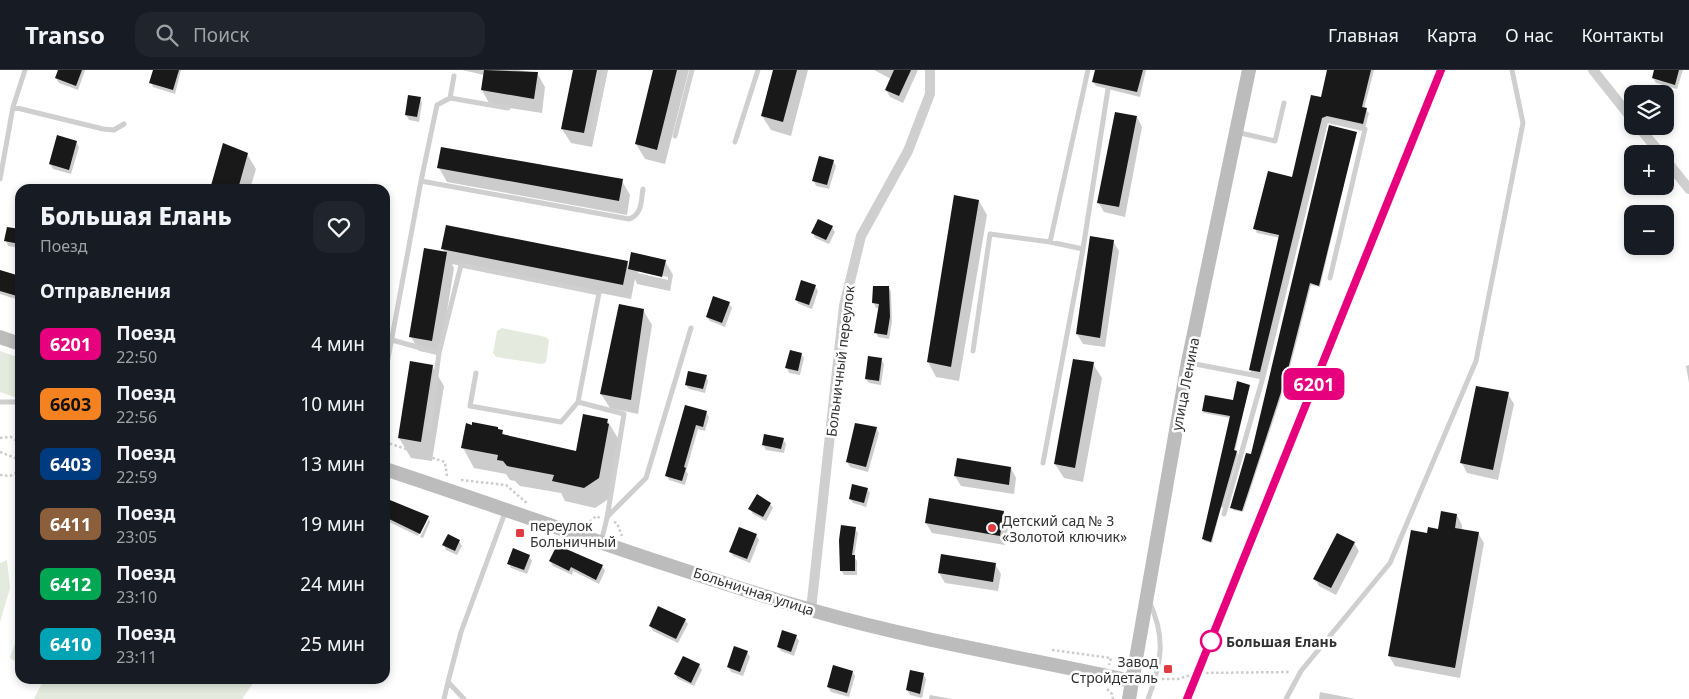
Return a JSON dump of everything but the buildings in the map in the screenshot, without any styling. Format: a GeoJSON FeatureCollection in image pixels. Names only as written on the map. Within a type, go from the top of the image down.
{"type":"FeatureCollection","features":[{"type":"Feature","properties":{"kind":"street","name":"Больничный переулок"},"geometry":{"type":"LineString","coordinates":[[810,610],[844,306],[861,236],[908,151],[930,94],[930,70]]}},
{"type":"Feature","properties":{"kind":"street","name":"улица Ленина"},"geometry":{"type":"LineString","coordinates":[[1129,699],[1188,362],[1249,70]]}},
{"type":"Feature","properties":{"kind":"street"},"geometry":{"type":"LineString","coordinates":[[1592,70],[1624,109]]}},
{"type":"Feature","properties":{"kind":"street"},"geometry":{"type":"LineString","coordinates":[[1645,135],[1654,145]]}},
{"type":"Feature","properties":{"kind":"street"},"geometry":{"type":"LineString","coordinates":[[1674,170],[1689,188]]}},
{"type":"Feature","properties":{"kind":"street"},"geometry":{"type":"LineString","coordinates":[[0,337],[15,342]]}},
{"type":"Feature","properties":{"kind":"street","name":"Больничная улица"},"geometry":{"type":"LineString","coordinates":[[390,471],[810,610],[1106,681],[1131,681]]}},
{"type":"Feature","properties":{"kind":"lane"},"geometry":{"type":"LineString","coordinates":[[0,179],[13,107],[25,70]]}},
{"type":"Feature","properties":{"kind":"lane"},"geometry":{"type":"LineString","coordinates":[[593,130],[605,70]]}},
{"type":"Feature","properties":{"kind":"lane"},"geometry":{"type":"LineString","coordinates":[[675,136],[692,70]]}},
{"type":"Feature","properties":{"kind":"lane"},"geometry":{"type":"LineString","coordinates":[[735,142],[758,70]]}},
{"type":"Feature","properties":{"kind":"lane"},"geometry":{"type":"LineString","coordinates":[[1050,242],[1088,70]]}},
{"type":"Feature","properties":{"kind":"lane"},"geometry":{"type":"LineString","coordinates":[[1286,699],[1301,671],[1390,563],[1476,361],[1524,123],[1512,70]]}},
{"type":"Feature","properties":{"kind":"lane"},"geometry":{"type":"LineString","coordinates":[[450,98],[454,76]]}},
{"type":"Feature","properties":{"kind":"lane"},"geometry":{"type":"LineString","coordinates":[[1043,463],[1083,249],[1108,90]]}},
{"type":"Feature","properties":{"kind":"lane"},"geometry":{"type":"LineString","coordinates":[[390,350],[437,105],[450,98],[508,108]]}},
{"type":"Feature","properties":{"kind":"lane"},"geometry":{"type":"LineString","coordinates":[[1236,132],[1275,141],[1284,103]]}},
{"type":"Feature","properties":{"kind":"lane"},"geometry":{"type":"LineString","coordinates":[[13,107],[103,130],[114,130],[124,124]]}},
{"type":"Feature","properties":{"kind":"lane"},"geometry":{"type":"LineString","coordinates":[[1224,514],[1263,377],[1326,120],[1365,130],[1330,278]]}},
{"type":"Feature","properties":{"kind":"lane"},"geometry":{"type":"LineString","coordinates":[[421,181],[629,218],[636,216],[640,211],[643,190]]}},
{"type":"Feature","properties":{"kind":"lane"},"geometry":{"type":"LineString","coordinates":[[973,351],[990,234],[1050,242],[1083,249]]}},
{"type":"Feature","properties":{"kind":"lane"},"geometry":{"type":"LineString","coordinates":[[429,429],[439,353],[461,265],[599,293],[578,402],[561,422],[470,406],[476,373]]}},
{"type":"Feature","properties":{"kind":"lane"},"geometry":{"type":"LineString","coordinates":[[607,519],[646,478],[691,328]]}},
{"type":"Feature","properties":{"kind":"lane"},"geometry":{"type":"LineString","coordinates":[[392,340],[439,353]]}},
{"type":"Feature","properties":{"kind":"lane"},"geometry":{"type":"LineString","coordinates":[[1188,362],[1263,377]]}},
{"type":"Feature","properties":{"kind":"lane"},"geometry":{"type":"LineString","coordinates":[[0,402],[15,402]]}},
{"type":"Feature","properties":{"kind":"lane"},"geometry":{"type":"LineString","coordinates":[[578,402],[624,414],[607,519],[601,542]]}},
{"type":"Feature","properties":{"kind":"lane"},"geometry":{"type":"LineString","coordinates":[[444,699],[461,632],[506,509]]}},
{"type":"Feature","properties":{"kind":"lane"},"geometry":{"type":"LineString","coordinates":[[1146,595],[1159,621],[1161,653],[1156,679],[1148,699]]}},
{"type":"Feature","properties":{"kind":"lane"},"geometry":{"type":"LineString","coordinates":[[448,682],[464,699]]}},
{"type":"Feature","properties":{"kind":"path"},"geometry":{"type":"LineString","coordinates":[[0,438],[11,438],[15,440]]}},
{"type":"Feature","properties":{"kind":"path"},"geometry":{"type":"LineString","coordinates":[[0,452],[15,458]]}},
{"type":"Feature","properties":{"kind":"path"},"geometry":{"type":"LineString","coordinates":[[0,475],[10,476],[15,474]]}},
{"type":"Feature","properties":{"kind":"path"},"geometry":{"type":"LineString","coordinates":[[578,523],[585,526],[596,516],[607,519],[618,524],[622,539]]}},
{"type":"Feature","properties":{"kind":"path"},"geometry":{"type":"LineString","coordinates":[[1045,649],[1110,658],[1106,681],[1113,699]]}},
{"type":"Feature","properties":{"kind":"path"},"geometry":{"type":"LineString","coordinates":[[1156,679],[1178,679],[1197,673],[1301,671]]}},
{"type":"Feature","properties":{"kind":"shaded area"},"geometry":{"type":"Polygon","coordinates":[[[502,328],[546,337],[549,340],[546,362],[542,364],[496,357],[493,353],[497,331],[502,328]]]}},
{"type":"Feature","properties":{"kind":"shaded area"},"geometry":{"type":"Polygon","coordinates":[[[0,351],[15,356],[15,397],[0,392],[0,351]]]}},
{"type":"Feature","properties":{"kind":"shaded area"},"geometry":{"type":"Polygon","coordinates":[[[7,560],[10,588],[0,622],[0,563],[7,560]]]}},
{"type":"Feature","properties":{"kind":"shaded area"},"geometry":{"type":"Polygon","coordinates":[[[15,643],[15,661],[10,658],[15,643]]]}},
{"type":"Feature","properties":{"kind":"shaded area"},"geometry":{"type":"Polygon","coordinates":[[[42,684],[252,684],[242,699],[34,699],[42,684]]]}},
{"type":"Feature","properties":{"kind":"railway"},"geometry":{"type":"LineString","coordinates":[[1187,699],[1441,70]]}},
{"type":"Feature","properties":{"kind":"train","name":"6201"},"geometry":{"type":"LineString","coordinates":[[1187,699],[1441,70]]}},
{"type":"Feature","properties":{"kind":"place","name":"Детский сад № 3 «Золотой ключик»"},"geometry":{"type":"Point","coordinates":[992,528]}},
{"type":"Feature","properties":{"kind":"place","name":"переулок Больничный"},"geometry":{"type":"Point","coordinates":[520,533]}},
{"type":"Feature","properties":{"kind":"place","name":"Большая Елань"},"geometry":{"type":"Point","coordinates":[1211,641]}},
{"type":"Feature","properties":{"kind":"place","name":"Завод Стройдеталь"},"geometry":{"type":"Point","coordinates":[1168,669]}}]}
